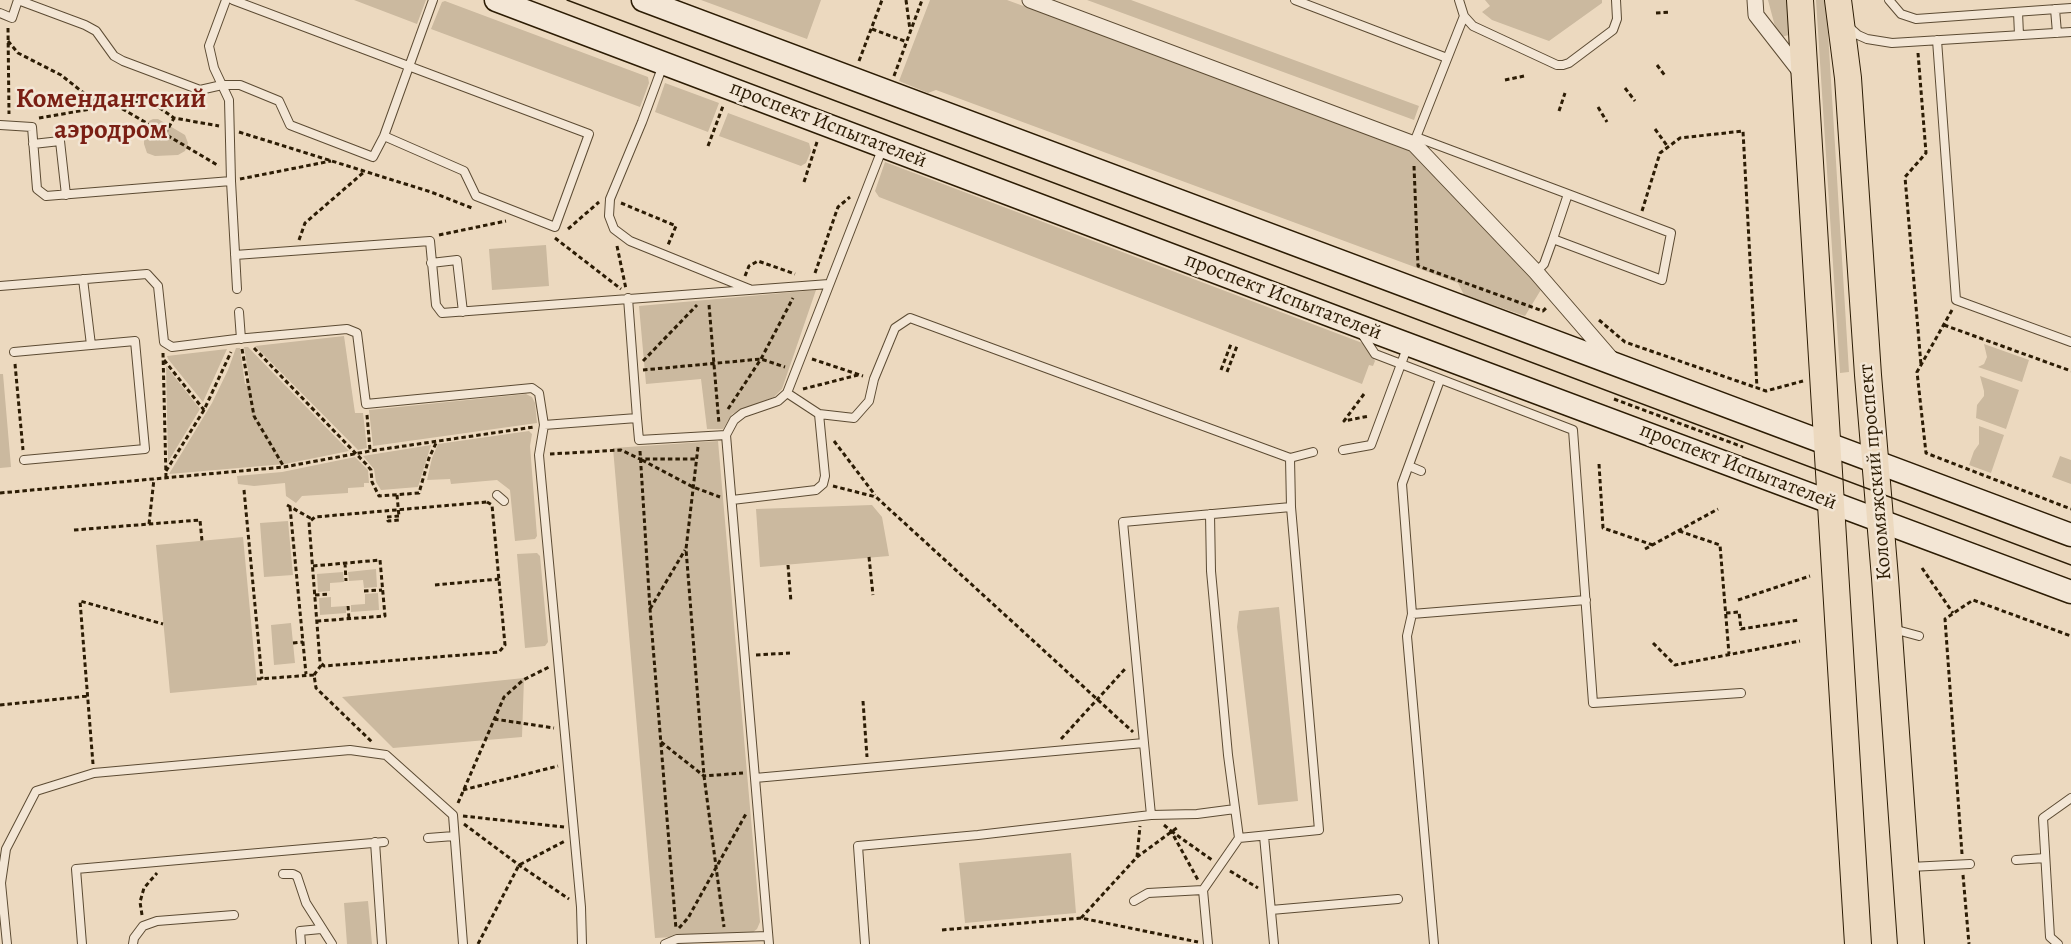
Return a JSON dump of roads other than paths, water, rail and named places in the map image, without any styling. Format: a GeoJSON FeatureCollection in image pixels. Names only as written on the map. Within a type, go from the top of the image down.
{"type":"FeatureCollection","features":[{"type":"Feature","properties":{"kind":"main road","name":"проспект Испытателей"},"geometry":{"type":"LineString","coordinates":[[496,0],[1356,325],[1405,354],[1557,399],[2071,592]]}},
{"type":"Feature","properties":{"kind":"main road"},"geometry":{"type":"LineString","coordinates":[[643,0],[2071,535]]}},
{"type":"Feature","properties":{"kind":"main road","name":"Коломяжский проспект"},"geometry":{"type":"LineString","coordinates":[[1800,0],[1858,944]]}},
{"type":"Feature","properties":{"kind":"main road","name":"Коломяжский проспект"},"geometry":{"type":"LineString","coordinates":[[1839,3],[1848,78],[1911,944]]}},
{"type":"Feature","properties":{"kind":"street"},"geometry":{"type":"LineString","coordinates":[[1030,0],[1415,140],[1536,272],[1616,364]]}},
{"type":"Feature","properties":{"kind":"street"},"geometry":{"type":"LineString","coordinates":[[1755,0],[1756,15],[1805,78]]}},
{"type":"Feature","properties":{"kind":"lane"},"geometry":{"type":"LineString","coordinates":[[0,13],[12,18],[18,0],[85,25],[96,31],[114,56],[123,61],[201,90],[222,85],[240,85],[279,101],[290,125],[373,157],[384,136],[434,0]]}},
{"type":"Feature","properties":{"kind":"lane"},"geometry":{"type":"LineString","coordinates":[[226,0],[209,46],[214,68],[229,100],[237,289]]}},
{"type":"Feature","properties":{"kind":"lane"},"geometry":{"type":"LineString","coordinates":[[233,0],[589,134],[555,227],[476,196],[464,171],[384,136]]}},
{"type":"Feature","properties":{"kind":"lane"},"geometry":{"type":"LineString","coordinates":[[1295,0],[1447,58]]}},
{"type":"Feature","properties":{"kind":"lane"},"geometry":{"type":"LineString","coordinates":[[1459,0],[1464,16],[1473,26],[1557,65],[1569,63],[1613,30],[1617,19],[1616,0]]}},
{"type":"Feature","properties":{"kind":"lane"},"geometry":{"type":"LineString","coordinates":[[1889,0],[1901,14],[1916,19],[2071,8]]}},
{"type":"Feature","properties":{"kind":"lane"},"geometry":{"type":"LineString","coordinates":[[1839,3],[1850,27],[1867,39],[1892,43],[2071,32]]}},
{"type":"Feature","properties":{"kind":"lane"},"geometry":{"type":"LineString","coordinates":[[2055,9],[2057,33]]}},
{"type":"Feature","properties":{"kind":"lane"},"geometry":{"type":"LineString","coordinates":[[2018,12],[2019,35]]}},
{"type":"Feature","properties":{"kind":"lane"},"geometry":{"type":"LineString","coordinates":[[1464,16],[1415,140],[1671,233],[1662,280],[1553,239]]}},
{"type":"Feature","properties":{"kind":"lane"},"geometry":{"type":"LineString","coordinates":[[1937,40],[1956,300],[2071,342]]}},
{"type":"Feature","properties":{"kind":"lane"},"geometry":{"type":"LineString","coordinates":[[664,63],[610,199],[609,216],[614,230],[630,241],[752,290]]}},
{"type":"Feature","properties":{"kind":"lane"},"geometry":{"type":"LineString","coordinates":[[4,125],[32,127],[37,189],[45,196],[231,177]]}},
{"type":"Feature","properties":{"kind":"lane"},"geometry":{"type":"LineString","coordinates":[[33,144],[60,141],[66,195]]}},
{"type":"Feature","properties":{"kind":"lane"},"geometry":{"type":"LineString","coordinates":[[665,944],[677,939],[725,937],[769,940],[752,775],[745,656],[729,500],[726,435],[734,420],[743,413],[778,401],[787,393],[884,146]]}},
{"type":"Feature","properties":{"kind":"lane"},"geometry":{"type":"LineString","coordinates":[[1536,272],[1544,264],[1568,194]]}},
{"type":"Feature","properties":{"kind":"lane"},"geometry":{"type":"LineString","coordinates":[[235,255],[430,241],[436,305],[442,313],[829,284]]}},
{"type":"Feature","properties":{"kind":"lane"},"geometry":{"type":"LineString","coordinates":[[431,263],[457,260],[463,312]]}},
{"type":"Feature","properties":{"kind":"lane"},"geometry":{"type":"LineString","coordinates":[[0,286],[147,274],[158,286],[164,342],[172,347],[240,338],[347,329],[357,333],[366,404],[532,388],[539,393],[544,425],[539,455],[581,907],[582,944]]}},
{"type":"Feature","properties":{"kind":"lane"},"geometry":{"type":"LineString","coordinates":[[83,279],[91,345]]}},
{"type":"Feature","properties":{"kind":"lane"},"geometry":{"type":"LineString","coordinates":[[628,298],[639,440],[726,435]]}},
{"type":"Feature","properties":{"kind":"lane"},"geometry":{"type":"LineString","coordinates":[[239,312],[240,338]]}},
{"type":"Feature","properties":{"kind":"lane"},"geometry":{"type":"LineString","coordinates":[[787,393],[819,414],[854,418],[869,401],[874,379],[895,328],[910,318],[1290,459],[1313,452]]}},
{"type":"Feature","properties":{"kind":"lane"},"geometry":{"type":"LineString","coordinates":[[14,352],[135,341],[145,449],[24,460]]}},
{"type":"Feature","properties":{"kind":"lane"},"geometry":{"type":"LineString","coordinates":[[1343,450],[1371,445],[1405,354],[1440,380],[1573,430],[1593,703],[1741,693]]}},
{"type":"Feature","properties":{"kind":"lane"},"geometry":{"type":"LineString","coordinates":[[1434,944],[1407,636],[1412,614],[1402,484],[1440,380]]}},
{"type":"Feature","properties":{"kind":"lane"},"geometry":{"type":"LineString","coordinates":[[1549,421],[1557,399]]}},
{"type":"Feature","properties":{"kind":"lane"},"geometry":{"type":"LineString","coordinates":[[729,500],[816,490],[823,484],[825,476],[819,414]]}},
{"type":"Feature","properties":{"kind":"lane"},"geometry":{"type":"LineString","coordinates":[[544,425],[637,418]]}},
{"type":"Feature","properties":{"kind":"lane"},"geometry":{"type":"LineString","coordinates":[[1239,838],[1319,830],[1291,507],[1290,459]]}},
{"type":"Feature","properties":{"kind":"lane"},"geometry":{"type":"LineString","coordinates":[[1409,466],[1421,471]]}},
{"type":"Feature","properties":{"kind":"lane"},"geometry":{"type":"LineString","coordinates":[[1151,815],[1123,522],[1291,507]]}},
{"type":"Feature","properties":{"kind":"lane"},"geometry":{"type":"LineString","coordinates":[[1208,944],[1203,890],[1239,838],[1211,570],[1210,514]]}},
{"type":"Feature","properties":{"kind":"lane"},"geometry":{"type":"LineString","coordinates":[[1412,614],[1586,600]]}},
{"type":"Feature","properties":{"kind":"lane"},"geometry":{"type":"LineString","coordinates":[[1888,628],[1919,636]]}},
{"type":"Feature","properties":{"kind":"lane"},"geometry":{"type":"LineString","coordinates":[[752,775],[868,768],[1144,743]]}},
{"type":"Feature","properties":{"kind":"lane"},"geometry":{"type":"LineString","coordinates":[[7,944],[2,917],[3,849],[36,790],[94,773],[350,750],[386,755],[453,815],[464,944]]}},
{"type":"Feature","properties":{"kind":"lane"},"geometry":{"type":"LineString","coordinates":[[2058,944],[2050,937],[2043,818],[2071,798]]}},
{"type":"Feature","properties":{"kind":"lane"},"geometry":{"type":"LineString","coordinates":[[865,944],[858,846],[978,836],[1151,815],[1197,814],[1235,809]]}},
{"type":"Feature","properties":{"kind":"lane"},"geometry":{"type":"LineString","coordinates":[[428,838],[454,836]]}},
{"type":"Feature","properties":{"kind":"lane"},"geometry":{"type":"LineString","coordinates":[[1264,836],[1274,944]]}},
{"type":"Feature","properties":{"kind":"lane"},"geometry":{"type":"LineString","coordinates":[[82,944],[76,869],[380,842],[382,944]]}},
{"type":"Feature","properties":{"kind":"lane"},"geometry":{"type":"LineString","coordinates":[[2016,860],[2045,858]]}},
{"type":"Feature","properties":{"kind":"lane"},"geometry":{"type":"LineString","coordinates":[[1905,868],[1966,864]]}},
{"type":"Feature","properties":{"kind":"lane"},"geometry":{"type":"LineString","coordinates":[[283,874],[297,876],[306,903],[332,944]]}},
{"type":"Feature","properties":{"kind":"lane"},"geometry":{"type":"LineString","coordinates":[[1134,902],[1148,893],[1203,890]]}},
{"type":"Feature","properties":{"kind":"lane"},"geometry":{"type":"LineString","coordinates":[[1270,910],[1398,899]]}},
{"type":"Feature","properties":{"kind":"lane"},"geometry":{"type":"LineString","coordinates":[[133,944],[134,938],[143,926],[157,921],[234,915]]}},
{"type":"Feature","properties":{"kind":"lane"},"geometry":{"type":"LineString","coordinates":[[301,944],[300,931],[321,929]]}},
{"type":"Feature","properties":{"kind":"tram line"},"geometry":{"type":"LineString","coordinates":[[567,0],[2071,565]]}},
{"type":"Feature","properties":{"kind":"district","name":"Комендантский аэродром"},"geometry":{"type":"Point","coordinates":[111,116]}}]}
